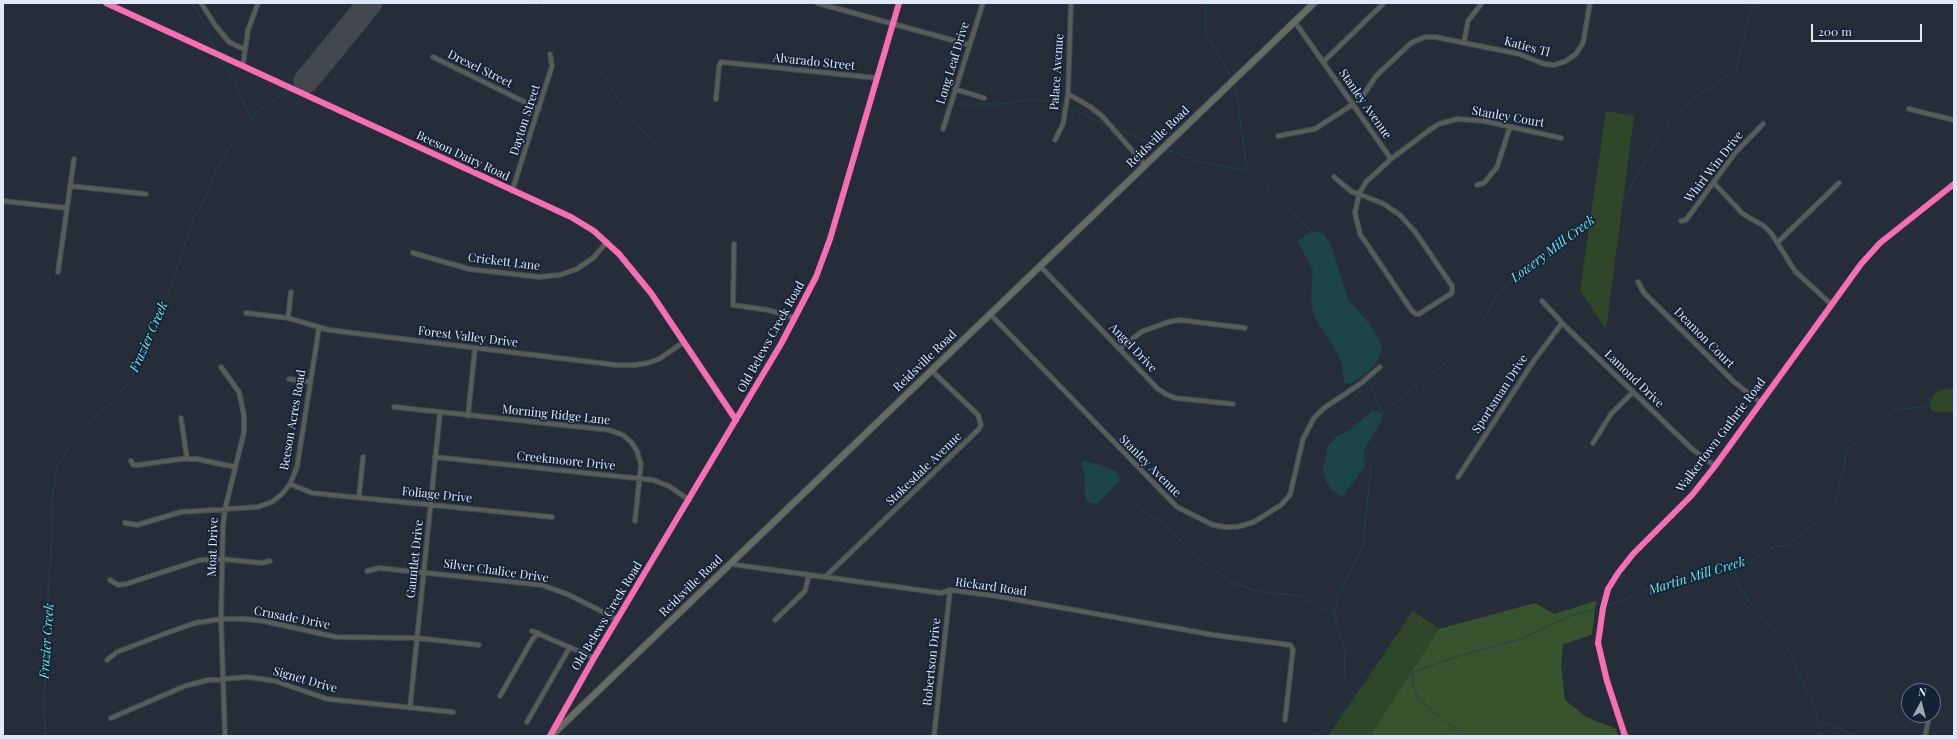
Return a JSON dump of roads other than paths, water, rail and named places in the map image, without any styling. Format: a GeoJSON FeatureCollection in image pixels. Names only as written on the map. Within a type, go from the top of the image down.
{"type":"FeatureCollection","features":[{"type":"Feature","properties":{"kind":"highway","name":"Reidsville Road"},"geometry":{"type":"LineString","coordinates":[[550,736],[1314,3]]}},
{"type":"Feature","properties":{"kind":"street","name":"Beeson Dairy Road"},"geometry":{"type":"LineString","coordinates":[[106,3],[571,217],[594,231],[619,254],[651,293],[736,420]]}},
{"type":"Feature","properties":{"kind":"street"},"geometry":{"type":"LineString","coordinates":[[201,3],[215,25],[229,42],[244,49]]}},
{"type":"Feature","properties":{"kind":"street"},"geometry":{"type":"LineString","coordinates":[[243,65],[244,49],[248,30],[258,3]]}},
{"type":"Feature","properties":{"kind":"street"},"geometry":{"type":"LineString","coordinates":[[817,3],[970,45]]}},
{"type":"Feature","properties":{"kind":"street","name":"Old Belews Creek Road"},"geometry":{"type":"LineString","coordinates":[[550,736],[594,658],[736,420],[795,318],[816,277],[830,239],[899,3]]}},
{"type":"Feature","properties":{"kind":"street","name":"Long Leaf Drive"},"geometry":{"type":"LineString","coordinates":[[943,129],[983,3]]}},
{"type":"Feature","properties":{"kind":"street","name":"Palace Avenue"},"geometry":{"type":"LineString","coordinates":[[1055,140],[1063,124],[1068,94],[1071,3]]}},
{"type":"Feature","properties":{"kind":"street"},"geometry":{"type":"LineString","coordinates":[[1323,62],[1384,3]]}},
{"type":"Feature","properties":{"kind":"street"},"geometry":{"type":"LineString","coordinates":[[1464,42],[1468,21],[1482,3]]}},
{"type":"Feature","properties":{"kind":"street","name":"Katies Tl"},"geometry":{"type":"LineString","coordinates":[[1278,136],[1314,129],[1352,104],[1364,95],[1376,76],[1416,40],[1435,36],[1519,54],[1544,64],[1560,64],[1571,58],[1582,46],[1586,35],[1590,3]]}},
{"type":"Feature","properties":{"kind":"street","name":"Stanley Avenue"},"geometry":{"type":"LineString","coordinates":[[1295,22],[1391,159]]}},
{"type":"Feature","properties":{"kind":"street","name":"Dayton Street"},"geometry":{"type":"LineString","coordinates":[[512,191],[552,66],[550,54]]}},
{"type":"Feature","properties":{"kind":"street","name":"Drexel Street"},"geometry":{"type":"LineString","coordinates":[[433,57],[539,109]]}},
{"type":"Feature","properties":{"kind":"street","name":"Alvarado Street"},"geometry":{"type":"LineString","coordinates":[[716,99],[719,67],[722,62],[876,78]]}},
{"type":"Feature","properties":{"kind":"street"},"geometry":{"type":"LineString","coordinates":[[955,89],[984,98]]}},
{"type":"Feature","properties":{"kind":"street"},"geometry":{"type":"LineString","coordinates":[[1068,94],[1089,106],[1102,116],[1145,165]]}},
{"type":"Feature","properties":{"kind":"street"},"geometry":{"type":"LineString","coordinates":[[1909,109],[1954,120]]}},
{"type":"Feature","properties":{"kind":"street","name":"Stanley Court"},"geometry":{"type":"LineString","coordinates":[[1391,159],[1439,124],[1456,119],[1484,121],[1560,138]]}},
{"type":"Feature","properties":{"kind":"street","name":"Whirl Win Drive"},"geometry":{"type":"LineString","coordinates":[[1681,221],[1686,220],[1735,153],[1763,124]]}},
{"type":"Feature","properties":{"kind":"street"},"geometry":{"type":"LineString","coordinates":[[1477,185],[1484,183],[1497,167],[1510,127]]}},
{"type":"Feature","properties":{"kind":"street"},"geometry":{"type":"LineString","coordinates":[[58,272],[74,159]]}},
{"type":"Feature","properties":{"kind":"street"},"geometry":{"type":"LineString","coordinates":[[1334,177],[1352,192],[1359,194],[1384,204],[1400,215],[1416,233],[1452,286],[1452,293],[1419,314],[1412,311],[1360,234],[1355,213],[1359,194],[1366,182],[1391,159]]}},
{"type":"Feature","properties":{"kind":"street"},"geometry":{"type":"LineString","coordinates":[[1714,183],[1743,214],[1764,226],[1778,242],[1795,271],[1832,305]]}},
{"type":"Feature","properties":{"kind":"street"},"geometry":{"type":"LineString","coordinates":[[1778,242],[1839,183]]}},
{"type":"Feature","properties":{"kind":"street","name":"Walkertown Guthrie Road"},"geometry":{"type":"LineString","coordinates":[[1625,736],[1607,681],[1598,643],[1603,608],[1608,590],[1625,562],[1692,495],[1715,466],[1861,264],[1880,243],[1954,184]]}},
{"type":"Feature","properties":{"kind":"street"},"geometry":{"type":"LineString","coordinates":[[70,186],[146,194]]}},
{"type":"Feature","properties":{"kind":"street"},"geometry":{"type":"LineString","coordinates":[[3,201],[66,208]]}},
{"type":"Feature","properties":{"kind":"street","name":"Crickett Lane"},"geometry":{"type":"LineString","coordinates":[[413,253],[469,269],[539,277],[560,275],[576,269],[593,258],[607,242]]}},
{"type":"Feature","properties":{"kind":"street"},"geometry":{"type":"LineString","coordinates":[[734,244],[733,305],[768,310],[795,318]]}},
{"type":"Feature","properties":{"kind":"street","name":"Angel Drive"},"geometry":{"type":"LineString","coordinates":[[1040,266],[1158,388],[1166,394],[1175,398],[1233,404]]}},
{"type":"Feature","properties":{"kind":"street","name":"Deamon Court"},"geometry":{"type":"LineString","coordinates":[[1638,282],[1648,297],[1733,381],[1760,403]]}},
{"type":"Feature","properties":{"kind":"street"},"geometry":{"type":"LineString","coordinates":[[288,318],[291,292]]}},
{"type":"Feature","properties":{"kind":"street","name":"Lamond Drive"},"geometry":{"type":"LineString","coordinates":[[1542,301],[1562,323],[1692,449],[1715,466]]}},
{"type":"Feature","properties":{"kind":"street","name":"Forest Valley Drive"},"geometry":{"type":"LineString","coordinates":[[246,313],[288,318],[319,328],[601,363],[636,365],[659,359],[684,342]]}},
{"type":"Feature","properties":{"kind":"street","name":"Stanley Avenue"},"geometry":{"type":"LineString","coordinates":[[990,314],[1177,507],[1213,525],[1225,527],[1236,527],[1254,522],[1281,505],[1290,494],[1303,439],[1314,418],[1324,408],[1360,384],[1380,367]]}},
{"type":"Feature","properties":{"kind":"street"},"geometry":{"type":"LineString","coordinates":[[1120,348],[1141,332],[1168,322],[1180,320],[1245,328]]}},
{"type":"Feature","properties":{"kind":"street","name":"Sportsman Drive"},"geometry":{"type":"LineString","coordinates":[[1458,477],[1533,362],[1562,323]]}},
{"type":"Feature","properties":{"kind":"street","name":"Beeson Acres Road"},"geometry":{"type":"LineString","coordinates":[[125,522],[137,525],[181,512],[251,508],[264,505],[277,498],[290,484],[297,467],[319,328]]}},
{"type":"Feature","properties":{"kind":"street"},"geometry":{"type":"LineString","coordinates":[[468,416],[475,348]]}},
{"type":"Feature","properties":{"kind":"street","name":"Moat Drive"},"geometry":{"type":"LineString","coordinates":[[222,368],[235,384],[244,408],[244,432],[225,509],[222,558],[221,619],[225,736]]}},
{"type":"Feature","properties":{"kind":"street","name":"Stokesdale Avenue"},"geometry":{"type":"LineString","coordinates":[[825,577],[979,429],[981,425],[978,415],[931,370]]}},
{"type":"Feature","properties":{"kind":"street"},"geometry":{"type":"LineString","coordinates":[[289,379],[310,382]]}},
{"type":"Feature","properties":{"kind":"street"},"geometry":{"type":"LineString","coordinates":[[1593,443],[1611,414],[1633,392]]}},
{"type":"Feature","properties":{"kind":"street","name":"Morning Ridge Lane"},"geometry":{"type":"LineString","coordinates":[[394,407],[609,430],[624,435],[637,451],[640,464],[640,480],[635,521]]}},
{"type":"Feature","properties":{"kind":"street","name":"Gauntlet Drive"},"geometry":{"type":"LineString","coordinates":[[410,708],[440,412]]}},
{"type":"Feature","properties":{"kind":"street"},"geometry":{"type":"LineString","coordinates":[[181,418],[187,459]]}},
{"type":"Feature","properties":{"kind":"street"},"geometry":{"type":"LineString","coordinates":[[359,497],[363,457]]}},
{"type":"Feature","properties":{"kind":"street","name":"Creekmoore Drive"},"geometry":{"type":"LineString","coordinates":[[435,457],[640,480],[653,480],[669,486],[688,500]]}},
{"type":"Feature","properties":{"kind":"street"},"geometry":{"type":"LineString","coordinates":[[130,461],[133,465],[138,465],[187,459],[207,461],[235,467]]}},
{"type":"Feature","properties":{"kind":"street","name":"Foliage Drive"},"geometry":{"type":"LineString","coordinates":[[290,484],[304,491],[552,517]]}},
{"type":"Feature","properties":{"kind":"street"},"geometry":{"type":"LineString","coordinates":[[110,580],[118,585],[126,584],[200,560],[222,558],[262,563],[270,561]]}},
{"type":"Feature","properties":{"kind":"street","name":"Rickard Road"},"geometry":{"type":"LineString","coordinates":[[730,564],[941,593],[950,590],[996,596],[1225,637],[1290,645],[1293,649],[1285,720]]}},
{"type":"Feature","properties":{"kind":"street","name":"Silver Chalice Drive"},"geometry":{"type":"LineString","coordinates":[[367,571],[379,568],[542,585],[566,594],[617,619]]}},
{"type":"Feature","properties":{"kind":"street"},"geometry":{"type":"LineString","coordinates":[[775,620],[805,591],[809,574]]}},
{"type":"Feature","properties":{"kind":"street","name":"Robertson Drive"},"geometry":{"type":"LineString","coordinates":[[934,736],[950,590]]}},
{"type":"Feature","properties":{"kind":"street","name":"Crusade Drive"},"geometry":{"type":"LineString","coordinates":[[107,660],[117,652],[164,634],[195,623],[221,619],[263,621],[336,637],[417,638],[480,645]]}},
{"type":"Feature","properties":{"kind":"street"},"geometry":{"type":"LineString","coordinates":[[532,631],[594,658]]}},
{"type":"Feature","properties":{"kind":"street"},"geometry":{"type":"LineString","coordinates":[[500,696],[532,640],[538,633]]}},
{"type":"Feature","properties":{"kind":"street"},"geometry":{"type":"LineString","coordinates":[[527,722],[570,647]]}},
{"type":"Feature","properties":{"kind":"street","name":"Signet Drive"},"geometry":{"type":"LineString","coordinates":[[111,718],[185,686],[208,680],[248,677],[275,681],[327,699],[453,712]]}},
{"type":"Feature","properties":{"kind":"street"},"geometry":{"type":"LineString","coordinates":[[1925,736],[1928,723]]}},
{"type":"Feature","properties":{"kind":"waterway"},"geometry":{"type":"LineString","coordinates":[[192,3],[201,18],[215,51]]}},
{"type":"Feature","properties":{"kind":"waterway","name":"Frazier Creek"},"geometry":{"type":"LineString","coordinates":[[293,87],[321,67],[350,26],[364,3]]}},
{"type":"Feature","properties":{"kind":"waterway"},"geometry":{"type":"LineString","coordinates":[[532,3],[544,12],[598,68],[628,114],[658,148]]}},
{"type":"Feature","properties":{"kind":"waterway"},"geometry":{"type":"LineString","coordinates":[[1206,3],[1206,34],[1230,75]]}},
{"type":"Feature","properties":{"kind":"waterway","name":"Lowery Mill Creek"},"geometry":{"type":"LineString","coordinates":[[1747,3],[1751,8]]}},
{"type":"Feature","properties":{"kind":"waterway","name":"Lowery Mill Creek"},"geometry":{"type":"LineString","coordinates":[[1382,413],[1443,364],[1485,317],[1498,292],[1532,263],[1595,220],[1603,209],[1604,201],[1618,202],[1624,198],[1660,135],[1693,99],[1736,70],[1751,9],[1756,3]]}},
{"type":"Feature","properties":{"kind":"waterway"},"geometry":{"type":"LineString","coordinates":[[219,57],[229,71],[251,118]]}},
{"type":"Feature","properties":{"kind":"waterway"},"geometry":{"type":"LineString","coordinates":[[1236,87],[1247,170],[1312,232]]}},
{"type":"Feature","properties":{"kind":"waterway","name":"Frazier Creek"},"geometry":{"type":"LineString","coordinates":[[46,736],[43,704],[49,632],[48,593],[53,518],[51,506],[57,467],[66,452],[97,415],[116,399],[138,368],[169,292],[193,220],[205,198],[217,168],[232,143],[256,113],[289,90]]}},
{"type":"Feature","properties":{"kind":"waterway"},"geometry":{"type":"LineString","coordinates":[[953,104],[1000,104],[1034,99],[1064,107]]}},
{"type":"Feature","properties":{"kind":"waterway"},"geometry":{"type":"LineString","coordinates":[[1067,107],[1108,125]]}},
{"type":"Feature","properties":{"kind":"waterway"},"geometry":{"type":"LineString","coordinates":[[1116,128],[1160,148]]}},
{"type":"Feature","properties":{"kind":"waterway"},"geometry":{"type":"LineString","coordinates":[[1165,149],[1204,163],[1247,170]]}},
{"type":"Feature","properties":{"kind":"waterway"},"geometry":{"type":"LineString","coordinates":[[1367,379],[1382,412]]}},
{"type":"Feature","properties":{"kind":"waterway","name":"Martin Mill Creek"},"geometry":{"type":"LineString","coordinates":[[1605,607],[1677,579],[1711,570],[1742,565],[1752,561],[1773,547],[1787,546],[1822,518],[1836,502],[1847,450],[1893,410],[1931,406],[1954,396]]}},
{"type":"Feature","properties":{"kind":"waterway","name":"Lowery Mill Creek"},"geometry":{"type":"LineString","coordinates":[[1344,680],[1345,648],[1334,614],[1338,597],[1363,546],[1371,467],[1364,458]]}},
{"type":"Feature","properties":{"kind":"waterway"},"geometry":{"type":"LineString","coordinates":[[1116,487],[1146,514],[1165,525],[1189,551],[1233,583],[1260,592],[1300,596],[1334,614]]}},
{"type":"Feature","properties":{"kind":"waterway"},"geometry":{"type":"LineString","coordinates":[[1733,566],[1739,585],[1747,598],[1779,637],[1792,656],[1803,684],[1812,700],[1819,722],[1817,724],[1820,736]]}},
{"type":"Feature","properties":{"kind":"waterway","name":"Martin Mill Creek"},"geometry":{"type":"LineString","coordinates":[[1316,736],[1359,698],[1371,690],[1452,658],[1520,639],[1573,615],[1602,608]]}},
{"type":"Feature","properties":{"kind":"waterway"},"geometry":{"type":"LineString","coordinates":[[1412,673],[1414,688],[1419,699],[1463,736]]}},
{"type":"Feature","properties":{"kind":"waterway"},"geometry":{"type":"LineString","coordinates":[[1819,722],[1841,729],[1852,736]]}}]}
